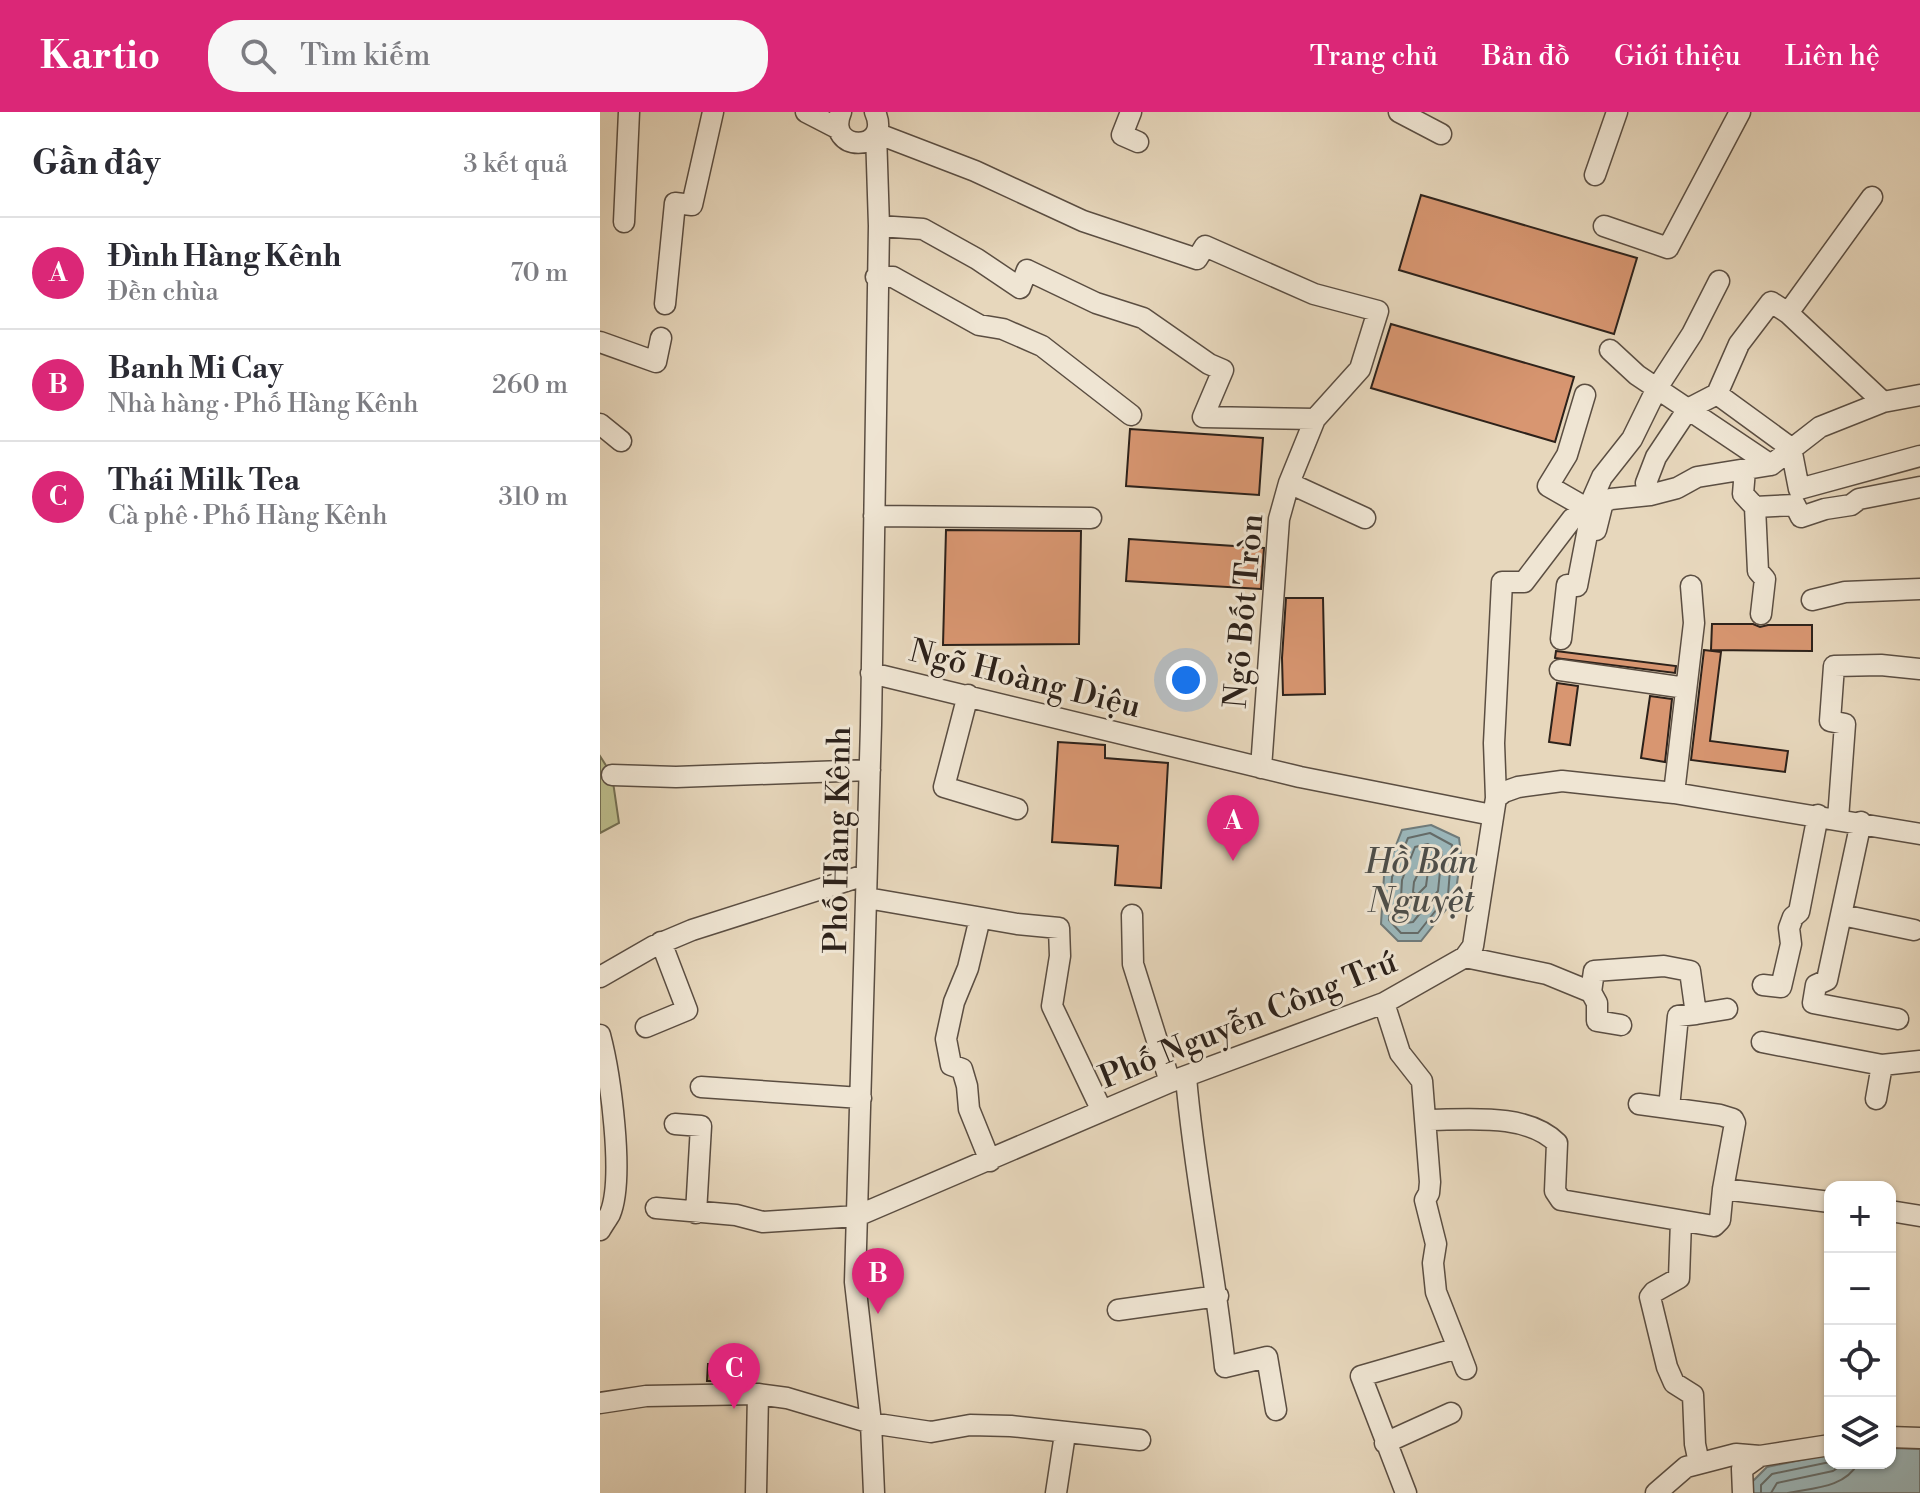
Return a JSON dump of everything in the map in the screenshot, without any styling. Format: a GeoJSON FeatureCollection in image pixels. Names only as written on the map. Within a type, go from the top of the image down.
{"type":"FeatureCollection","features":[{"type":"Feature","properties":{"kind":"street"},"geometry":{"type":"LineString","coordinates":[[624,222],[629,112]]}},
{"type":"Feature","properties":{"kind":"street"},"geometry":{"type":"LineString","coordinates":[[665,304],[675,203],[692,205],[713,112]]}},
{"type":"Feature","properties":{"kind":"street"},"geometry":{"type":"LineString","coordinates":[[806,112],[844,128],[866,142],[878,119]]}},
{"type":"Feature","properties":{"kind":"street"},"geometry":{"type":"LineString","coordinates":[[1131,112],[1122,135],[1138,142]]}},
{"type":"Feature","properties":{"kind":"street"},"geometry":{"type":"LineString","coordinates":[[1399,112],[1441,134]]}},
{"type":"Feature","properties":{"kind":"street"},"geometry":{"type":"LineString","coordinates":[[1595,175],[1617,112]]}},
{"type":"Feature","properties":{"kind":"street"},"geometry":{"type":"LineString","coordinates":[[1604,226],[1668,248],[1740,112]]}},
{"type":"Feature","properties":{"kind":"street","name":"Phố Hàng Kênh"},"geometry":{"type":"LineString","coordinates":[[874,1493],[871,1423],[855,1282],[870,770],[878,119]]}},
{"type":"Feature","properties":{"kind":"street","name":"Ngõ Bốt Tròn"},"geometry":{"type":"LineString","coordinates":[[878,119],[975,171],[1083,221],[1197,259],[1205,246],[1314,294],[1378,311],[1360,369],[1315,419],[1289,483],[1279,519],[1261,768]]}},
{"type":"Feature","properties":{"kind":"street"},"geometry":{"type":"LineString","coordinates":[[844,128],[879,187]]}},
{"type":"Feature","properties":{"kind":"street"},"geometry":{"type":"LineString","coordinates":[[1788,313],[1872,197]]}},
{"type":"Feature","properties":{"kind":"street"},"geometry":{"type":"LineString","coordinates":[[879,226],[923,229],[977,259],[1020,288],[1027,270],[1096,303],[1143,318],[1209,364],[1223,370],[1203,417],[1315,419]]}},
{"type":"Feature","properties":{"kind":"street"},"geometry":{"type":"LineString","coordinates":[[876,277],[893,277],[979,325],[1003,329],[1042,346],[1131,415]]}},
{"type":"Feature","properties":{"kind":"street"},"geometry":{"type":"LineString","coordinates":[[1561,639],[1567,585],[1577,586],[1588,529],[1596,530],[1595,506],[1602,477],[1632,439],[1657,388],[1692,334],[1719,281]]}},
{"type":"Feature","properties":{"kind":"street"},"geometry":{"type":"LineString","coordinates":[[1650,495],[1646,483],[1656,457],[1688,409],[1717,394],[1739,344],[1771,302],[1788,313],[1883,402]]}},
{"type":"Feature","properties":{"kind":"street"},"geometry":{"type":"LineString","coordinates":[[600,342],[656,362],[661,338]]}},
{"type":"Feature","properties":{"kind":"street"},"geometry":{"type":"LineString","coordinates":[[1610,350],[1637,375],[1771,465]]}},
{"type":"Feature","properties":{"kind":"street"},"geometry":{"type":"LineString","coordinates":[[1717,394],[1791,448],[1799,489],[1920,456]]}},
{"type":"Feature","properties":{"kind":"street"},"geometry":{"type":"LineString","coordinates":[[1585,395],[1567,455],[1548,486],[1595,506]]}},
{"type":"Feature","properties":{"kind":"street"},"geometry":{"type":"LineString","coordinates":[[1591,992],[1547,974],[1465,957],[1473,946],[1478,923],[1494,807],[1502,582],[1524,582],[1572,519],[1595,506],[1677,488],[1697,477],[1771,465],[1820,427],[1883,402],[1920,395]]}},
{"type":"Feature","properties":{"kind":"street"},"geometry":{"type":"LineString","coordinates":[[600,424],[621,441]]}},
{"type":"Feature","properties":{"kind":"street"},"geometry":{"type":"LineString","coordinates":[[1745,470],[1743,494],[1755,507],[1758,571],[1765,579],[1761,614]]}},
{"type":"Feature","properties":{"kind":"street"},"geometry":{"type":"LineString","coordinates":[[1289,483],[1365,518]]}},
{"type":"Feature","properties":{"kind":"street"},"geometry":{"type":"LineString","coordinates":[[1755,507],[1795,505],[1801,517],[1851,505],[1859,499],[1920,487]]}},
{"type":"Feature","properties":{"kind":"street"},"geometry":{"type":"LineString","coordinates":[[874,516],[1091,518]]}},
{"type":"Feature","properties":{"kind":"street"},"geometry":{"type":"LineString","coordinates":[[1674,793],[1694,623],[1691,586]]}},
{"type":"Feature","properties":{"kind":"street"},"geometry":{"type":"LineString","coordinates":[[1812,600],[1845,592],[1920,589]]}},
{"type":"Feature","properties":{"kind":"street"},"geometry":{"type":"LineString","coordinates":[[1763,985],[1781,987],[1791,944],[1789,928],[1793,917],[1799,912],[1828,817],[1845,724],[1830,721],[1834,666],[1881,665],[1920,669]]}},
{"type":"Feature","properties":{"kind":"street"},"geometry":{"type":"LineString","coordinates":[[1560,670],[1686,688]]}},
{"type":"Feature","properties":{"kind":"street","name":"Ngõ Hoàng Diệu"},"geometry":{"type":"LineString","coordinates":[[871,673],[1261,768],[1494,807]]}},
{"type":"Feature","properties":{"kind":"street"},"geometry":{"type":"LineString","coordinates":[[968,695],[944,787],[1017,809]]}},
{"type":"Feature","properties":{"kind":"street"},"geometry":{"type":"LineString","coordinates":[[612,775],[676,777],[870,770]]}},
{"type":"Feature","properties":{"kind":"street"},"geometry":{"type":"LineString","coordinates":[[1494,807],[1504,792],[1562,781],[1674,793],[1920,834]]}},
{"type":"Feature","properties":{"kind":"street"},"geometry":{"type":"LineString","coordinates":[[1861,822],[1827,980],[1816,985],[1813,1003],[1898,1019]]}},
{"type":"Feature","properties":{"kind":"street"},"geometry":{"type":"LineString","coordinates":[[600,977],[661,942],[692,930],[865,875]]}},
{"type":"Feature","properties":{"kind":"street"},"geometry":{"type":"LineString","coordinates":[[867,898],[1059,928],[1060,956],[1052,1006],[1102,1111]]}},
{"type":"Feature","properties":{"kind":"street"},"geometry":{"type":"LineString","coordinates":[[1132,915],[1133,964],[1178,1079],[1189,1118],[1218,1296],[1225,1367],[1267,1357],[1276,1410]]}},
{"type":"Feature","properties":{"kind":"street"},"geometry":{"type":"LineString","coordinates":[[1842,915],[1914,930]]}},
{"type":"Feature","properties":{"kind":"street"},"geometry":{"type":"LineString","coordinates":[[980,918],[946,1039],[951,1065],[962,1069],[969,1109],[990,1161]]}},
{"type":"Feature","properties":{"kind":"street"},"geometry":{"type":"LineString","coordinates":[[646,1027],[687,1010],[661,942]]}},
{"type":"Feature","properties":{"kind":"street","name":"Phố Nguyễn Công Trứ"},"geometry":{"type":"LineString","coordinates":[[656,1208],[736,1215],[763,1222],[857,1216],[1178,1079],[1384,1003],[1465,957]]}},
{"type":"Feature","properties":{"kind":"street"},"geometry":{"type":"LineString","coordinates":[[1621,1025],[1597,1021],[1597,1003],[1591,992],[1594,971],[1664,966],[1690,971],[1696,1014]]}},
{"type":"Feature","properties":{"kind":"street"},"geometry":{"type":"LineString","coordinates":[[1384,1003],[1400,1053],[1422,1081],[1430,1182],[1425,1200],[1436,1244],[1433,1274],[1436,1292],[1466,1369]]}},
{"type":"Feature","properties":{"kind":"street"},"geometry":{"type":"LineString","coordinates":[[1669,1108],[1678,1016],[1727,1009]]}},
{"type":"Feature","properties":{"kind":"street"},"geometry":{"type":"LineString","coordinates":[[600,1035],[615,1127],[611,1212],[600,1230]]}},
{"type":"Feature","properties":{"kind":"street"},"geometry":{"type":"LineString","coordinates":[[1762,1042],[1882,1065],[1920,1061]]}},
{"type":"Feature","properties":{"kind":"street"},"geometry":{"type":"LineString","coordinates":[[1876,1099],[1882,1065]]}},
{"type":"Feature","properties":{"kind":"street"},"geometry":{"type":"LineString","coordinates":[[701,1087],[861,1098]]}},
{"type":"Feature","properties":{"kind":"street"},"geometry":{"type":"LineString","coordinates":[[1426,1120],[1497,1120],[1527,1126],[1557,1143],[1555,1191],[1561,1200],[1714,1226],[1720,1220],[1735,1123],[1733,1119],[1639,1104]]}},
{"type":"Feature","properties":{"kind":"street"},"geometry":{"type":"LineString","coordinates":[[675,1124],[701,1126],[696,1213]]}},
{"type":"Feature","properties":{"kind":"street"},"geometry":{"type":"LineString","coordinates":[[1723,1189],[1824,1201]]}},
{"type":"Feature","properties":{"kind":"street"},"geometry":{"type":"LineString","coordinates":[[1896,1212],[1920,1216]]}},
{"type":"Feature","properties":{"kind":"street"},"geometry":{"type":"LineString","coordinates":[[1681,1221],[1679,1278],[1650,1297],[1667,1367],[1674,1383],[1693,1395],[1699,1463]]}},
{"type":"Feature","properties":{"kind":"street"},"geometry":{"type":"LineString","coordinates":[[1118,1310],[1218,1296]]}},
{"type":"Feature","properties":{"kind":"street"},"geometry":{"type":"LineString","coordinates":[[1406,1493],[1361,1376],[1458,1348]]}},
{"type":"Feature","properties":{"kind":"street"},"geometry":{"type":"LineString","coordinates":[[756,1493],[758,1394]]}},
{"type":"Feature","properties":{"kind":"street"},"geometry":{"type":"LineString","coordinates":[[600,1403],[646,1396],[758,1394],[787,1398],[871,1423],[931,1432],[970,1425],[1011,1426],[1140,1440]]}},
{"type":"Feature","properties":{"kind":"street"},"geometry":{"type":"LineString","coordinates":[[1385,1443],[1451,1413]]}},
{"type":"Feature","properties":{"kind":"street"},"geometry":{"type":"LineString","coordinates":[[1056,1493],[1065,1434]]}},
{"type":"Feature","properties":{"kind":"street"},"geometry":{"type":"LineString","coordinates":[[1896,1437],[1920,1438]]}},
{"type":"Feature","properties":{"kind":"street"},"geometry":{"type":"LineString","coordinates":[[1656,1493],[1686,1467],[1699,1463],[1736,1454],[1760,1456],[1824,1446]]}},
{"type":"Feature","properties":{"kind":"street"},"geometry":{"type":"LineString","coordinates":[[1743,1493],[1742,1469],[1760,1456]]}},
{"type":"Feature","properties":{"kind":"green space"},"geometry":{"type":"Polygon","coordinates":[[[600,756],[612,775],[619,823],[600,833],[600,756]]]}},
{"type":"Feature","properties":{"kind":"water","name":"Hồ Bán Nguyệt"},"geometry":{"type":"Polygon","coordinates":[[[1431,825],[1459,838],[1461,854],[1455,898],[1421,941],[1398,941],[1381,924],[1384,876],[1402,830],[1431,825]]]}},
{"type":"Feature","properties":{"kind":"water"},"geometry":{"type":"Polygon","coordinates":[[[1896,1448],[1920,1449],[1920,1493],[1753,1493],[1752,1482],[1767,1467],[1824,1455],[1824,1469],[1896,1469],[1896,1448]]]}},
{"type":"Feature","properties":{"kind":"building"},"geometry":{"type":"Polygon","coordinates":[[[1421,195],[1637,258],[1614,334],[1399,270],[1421,195]]]}},
{"type":"Feature","properties":{"kind":"building"},"geometry":{"type":"Polygon","coordinates":[[[1391,324],[1574,377],[1555,442],[1371,388],[1391,324]]]}},
{"type":"Feature","properties":{"kind":"building"},"geometry":{"type":"Polygon","coordinates":[[[1130,429],[1263,438],[1259,495],[1126,486],[1130,429]]]}},
{"type":"Feature","properties":{"kind":"building"},"geometry":{"type":"Polygon","coordinates":[[[946,530],[1081,531],[1079,644],[943,645],[946,530]]]}},
{"type":"Feature","properties":{"kind":"building"},"geometry":{"type":"Polygon","coordinates":[[[1129,539],[1264,548],[1261,589],[1126,581],[1129,539]]]}},
{"type":"Feature","properties":{"kind":"building"},"geometry":{"type":"Polygon","coordinates":[[[1286,598],[1323,598],[1325,694],[1283,695],[1286,598]]]}},
{"type":"Feature","properties":{"kind":"building"},"geometry":{"type":"Polygon","coordinates":[[[1712,624],[1753,624],[1760,627],[1812,625],[1812,651],[1711,650],[1712,624]]]}},
{"type":"Feature","properties":{"kind":"building"},"geometry":{"type":"Polygon","coordinates":[[[1704,650],[1721,652],[1710,741],[1788,751],[1785,772],[1691,760],[1704,650]]]}},
{"type":"Feature","properties":{"kind":"building"},"geometry":{"type":"Polygon","coordinates":[[[1556,651],[1676,666],[1675,673],[1555,658],[1556,651]]]}},
{"type":"Feature","properties":{"kind":"building"},"geometry":{"type":"Polygon","coordinates":[[[1557,683],[1578,686],[1570,745],[1549,742],[1557,683]]]}},
{"type":"Feature","properties":{"kind":"building"},"geometry":{"type":"Polygon","coordinates":[[[1650,696],[1672,699],[1665,762],[1641,758],[1650,696]]]}},
{"type":"Feature","properties":{"kind":"building"},"geometry":{"type":"Polygon","coordinates":[[[1058,742],[1105,745],[1105,758],[1168,763],[1161,888],[1115,885],[1118,846],[1052,842],[1058,742]]]}},
{"type":"Feature","properties":{"kind":"building"},"geometry":{"type":"Polygon","coordinates":[[[708,1364],[752,1366],[751,1381],[707,1381],[708,1364]]]}},
{"type":"Feature","properties":{"kind":"place","name":"Đình Hàng Kênh"},"geometry":{"type":"Point","coordinates":[1233,861]}},
{"type":"Feature","properties":{"kind":"place","name":"Banh Mi Cay"},"geometry":{"type":"Point","coordinates":[878,1314]}},
{"type":"Feature","properties":{"kind":"place","name":"Thái Milk Tea"},"geometry":{"type":"Point","coordinates":[734,1409]}}]}
